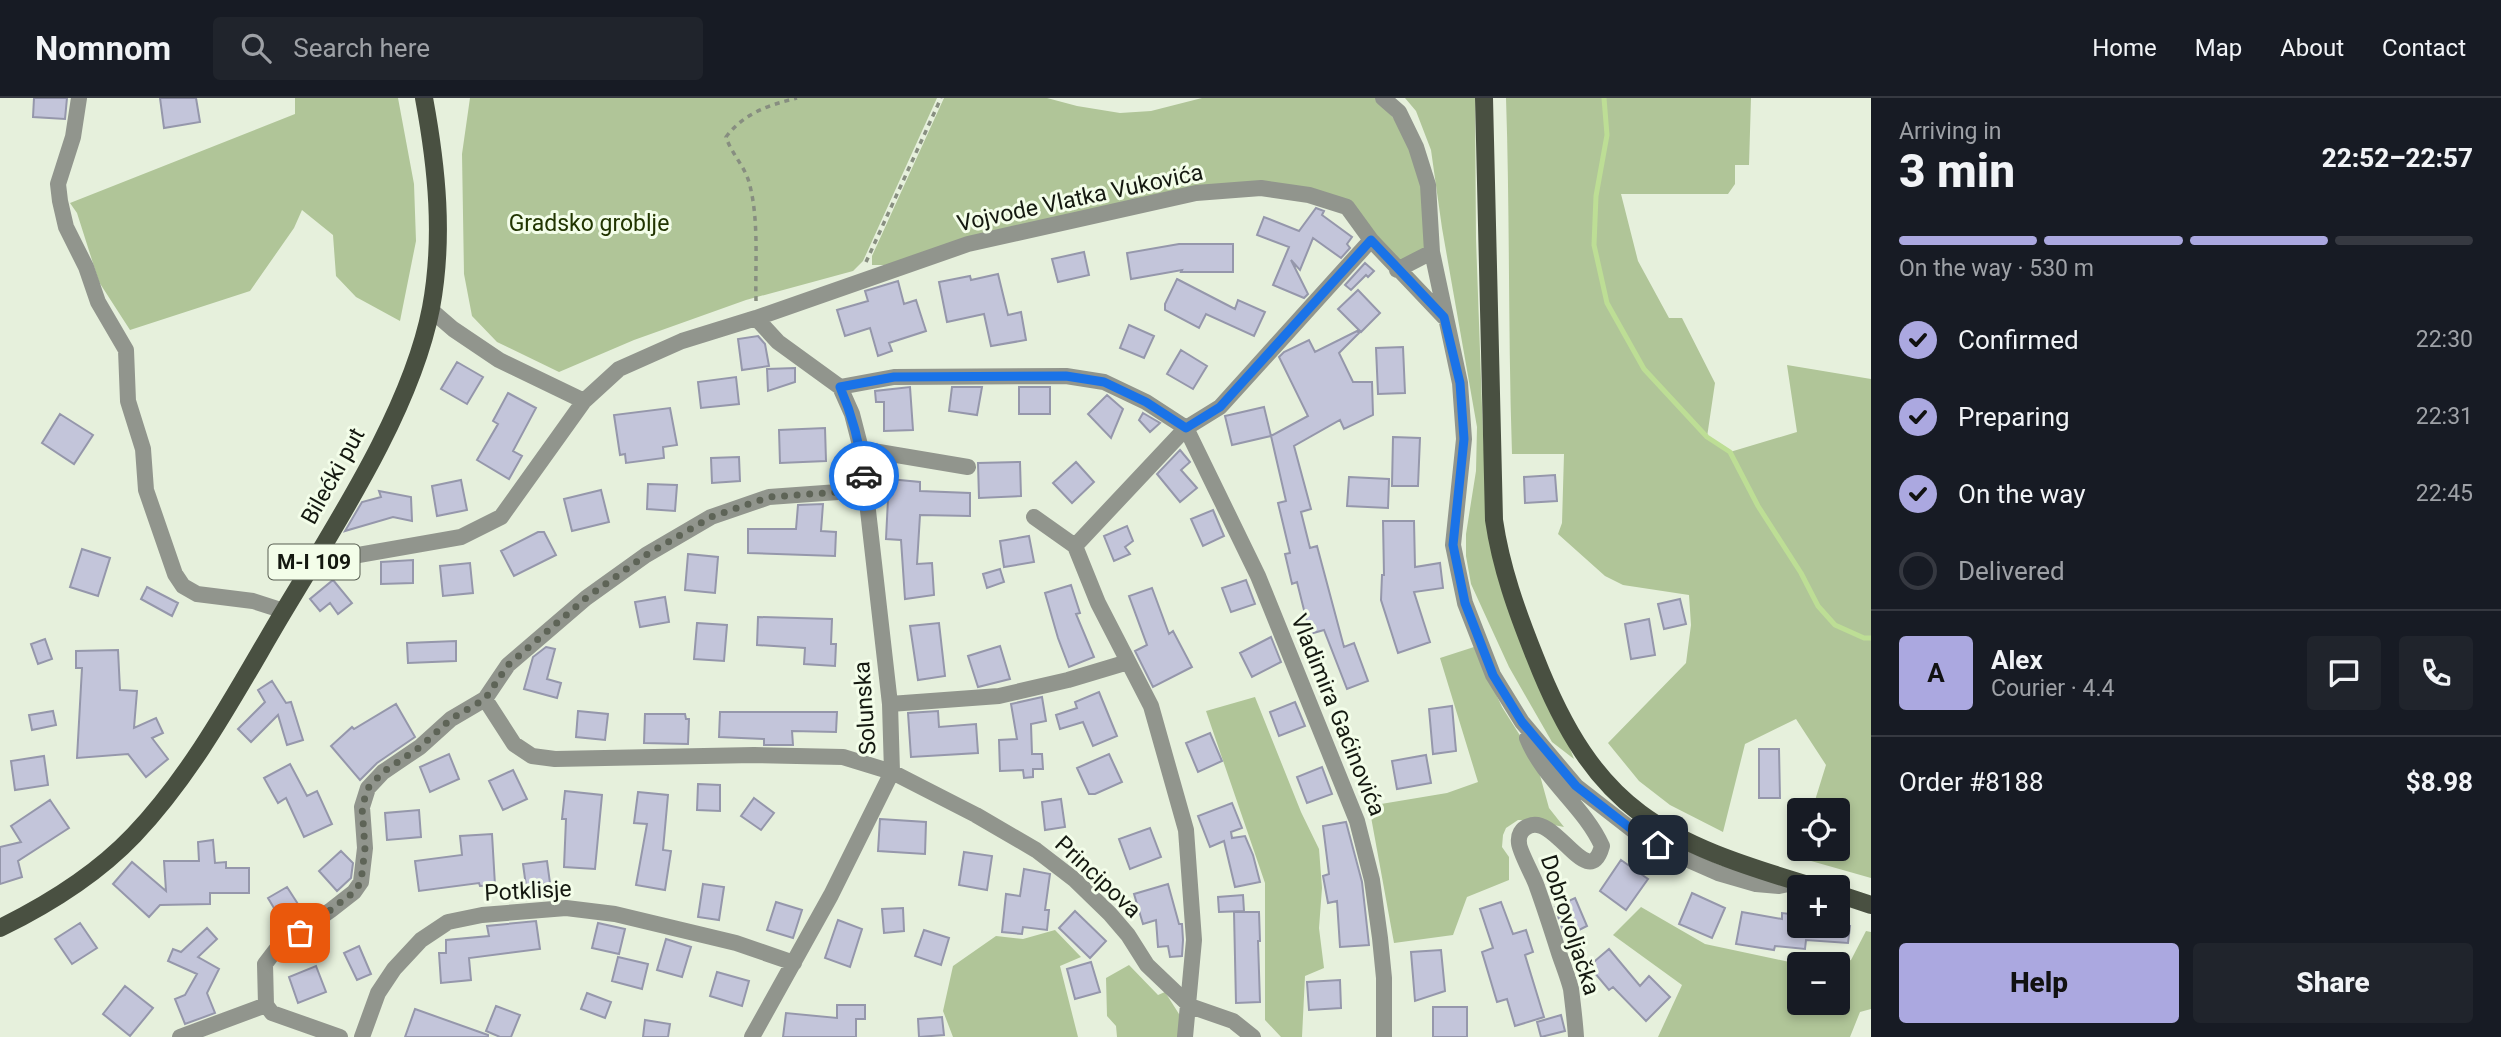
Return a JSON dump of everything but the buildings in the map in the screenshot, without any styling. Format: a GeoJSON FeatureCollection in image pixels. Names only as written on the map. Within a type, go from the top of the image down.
{"type":"FeatureCollection","features":[{"type":"Feature","properties":{"kind":"main road","name":"Bilećki put"},"geometry":{"type":"LineString","coordinates":[[0,928],[93,873],[135,835],[169,793],[207,740],[312,566],[385,432],[408,382],[430,310],[436,265],[438,219],[433,146],[424,98]]}},
{"type":"Feature","properties":{"kind":"main road"},"geometry":{"type":"LineString","coordinates":[[1484,98],[1494,520],[1503,566],[1545,681],[1577,746],[1604,781],[1635,811],[1678,838],[1710,853],[1787,878]]}},
{"type":"Feature","properties":{"kind":"main road"},"geometry":{"type":"LineString","coordinates":[[1850,898],[1871,905]]}},
{"type":"Feature","properties":{"kind":"street"},"geometry":{"type":"LineString","coordinates":[[79,98],[73,137],[58,184],[60,201],[66,227],[86,267],[98,302],[126,350],[128,401],[143,449],[146,491],[175,574],[189,591],[197,594],[253,601],[284,611]]}},
{"type":"Feature","properties":{"kind":"street"},"geometry":{"type":"LineString","coordinates":[[1383,98],[1399,112],[1416,147],[1427,185],[1432,252],[1460,383],[1464,439],[1453,545],[1465,603],[1493,675],[1522,722],[1576,786],[1639,835],[1718,873],[1756,884],[1787,886]]}},
{"type":"Feature","properties":{"kind":"street","name":"Vojvode Vlatka Vukovića"},"geometry":{"type":"LineString","coordinates":[[312,566],[330,560],[461,537],[501,517],[584,401],[619,369],[682,341],[968,244],[1196,193],[1261,188],[1309,195],[1347,207],[1397,270],[1444,317]]}},
{"type":"Feature","properties":{"kind":"street"},"geometry":{"type":"LineString","coordinates":[[1075,546],[1186,428],[1220,407],[1371,240]]}},
{"type":"Feature","properties":{"kind":"street"},"geometry":{"type":"LineString","coordinates":[[1397,270],[1432,252]]}},
{"type":"Feature","properties":{"kind":"street"},"geometry":{"type":"LineString","coordinates":[[430,310],[499,360],[584,401]]}},
{"type":"Feature","properties":{"kind":"street"},"geometry":{"type":"LineString","coordinates":[[756,318],[778,342],[840,387],[894,377],[1066,376],[1104,382],[1146,402],[1186,428]]}},
{"type":"Feature","properties":{"kind":"street","name":"Solunska"},"geometry":{"type":"LineString","coordinates":[[752,1037],[831,895],[892,772],[890,704],[861,449],[852,414],[840,387]]}},
{"type":"Feature","properties":{"kind":"street","name":"Vladimira Gaćinovića"},"geometry":{"type":"LineString","coordinates":[[1186,428],[1258,576],[1357,821],[1372,880],[1378,927],[1384,978],[1384,1037]]}},
{"type":"Feature","properties":{"kind":"street"},"geometry":{"type":"LineString","coordinates":[[861,449],[968,467]]}},
{"type":"Feature","properties":{"kind":"street"},"geometry":{"type":"LineString","coordinates":[[340,1037],[272,1013],[266,1005],[265,964],[278,947],[354,892],[361,882],[365,848],[362,807],[368,788],[383,772],[420,747],[451,719],[485,699],[508,665],[586,598],[646,555],[711,517],[769,497],[866,490]]}},
{"type":"Feature","properties":{"kind":"street"},"geometry":{"type":"LineString","coordinates":[[1034,516],[1075,546],[1098,603],[1151,706],[1186,830],[1194,940],[1190,1006],[1185,1037]]}},
{"type":"Feature","properties":{"kind":"street"},"geometry":{"type":"LineString","coordinates":[[890,704],[999,696],[1069,680],[1128,662]]}},
{"type":"Feature","properties":{"kind":"street"},"geometry":{"type":"LineString","coordinates":[[485,699],[514,744],[531,756],[555,759],[754,755],[843,757],[892,772]]}},
{"type":"Feature","properties":{"kind":"street","name":"Dobrovoljačka"},"geometry":{"type":"LineString","coordinates":[[1522,722],[1532,750],[1545,771],[1581,814],[1602,846],[1600,855],[1587,862],[1581,861],[1563,840],[1540,825],[1525,827],[1520,834],[1519,846],[1538,888],[1570,987],[1576,1037]]}},
{"type":"Feature","properties":{"kind":"street","name":"Principova"},"geometry":{"type":"LineString","coordinates":[[892,772],[1036,850],[1075,880],[1119,925],[1147,965],[1190,1006],[1233,1021],[1253,1037]]}},
{"type":"Feature","properties":{"kind":"street","name":"Potklisje"},"geometry":{"type":"LineString","coordinates":[[362,1037],[377,993],[421,940],[447,922],[470,917],[566,908],[615,914],[736,943],[794,963]]}},
{"type":"Feature","properties":{"kind":"street"},"geometry":{"type":"LineString","coordinates":[[180,1037],[266,1005]]}},
{"type":"Feature","properties":{"kind":"path"},"geometry":{"type":"LineString","coordinates":[[756,318],[754,205],[744,168],[730,149],[726,137],[736,124],[754,112],[796,98]]}},
{"type":"Feature","properties":{"kind":"path"},"geometry":{"type":"LineString","coordinates":[[856,283],[941,98]]}},
{"type":"Feature","properties":{"kind":"green space"},"geometry":{"type":"Polygon","coordinates":[[[295,98],[398,98],[414,184],[416,241],[400,321],[356,297],[336,276],[333,235],[302,210],[294,228],[250,291],[130,330],[99,282],[77,213],[70,203],[295,114],[295,98]]]}},
{"type":"Feature","properties":{"kind":"green space","name":"Gradsko groblje"},"geometry":{"type":"Polygon","coordinates":[[[470,98],[937,98],[863,261],[853,271],[746,300],[634,340],[559,372],[497,342],[472,316],[464,274],[462,154],[470,98]]]}},
{"type":"Feature","properties":{"kind":"green space"},"geometry":{"type":"Polygon","coordinates":[[[944,98],[1047,98],[1120,113],[1151,111],[1202,98],[1375,98],[1391,114],[1411,149],[1421,187],[1427,249],[1397,262],[1351,202],[1261,185],[885,265],[872,265],[872,256],[944,98]]]}},
{"type":"Feature","properties":{"kind":"green space"},"geometry":{"type":"Polygon","coordinates":[[[1405,98],[1475,98],[1476,239],[1483,435],[1490,538],[1574,759],[1552,742],[1509,667],[1471,584],[1466,556],[1466,534],[1476,471],[1477,427],[1431,150],[1416,111],[1405,98]]]}},
{"type":"Feature","properties":{"kind":"green space"},"geometry":{"type":"Polygon","coordinates":[[[1506,98],[1751,98],[1749,165],[1735,165],[1735,184],[1728,194],[1621,194],[1638,261],[1669,318],[1682,318],[1715,383],[1707,437],[1730,452],[1797,432],[1787,365],[1871,379],[1871,878],[1811,861],[1850,861],[1850,798],[1816,798],[1826,765],[1796,719],[1745,744],[1723,832],[1670,805],[1639,781],[1608,743],[1686,663],[1691,625],[1689,595],[1623,585],[1605,576],[1558,534],[1562,523],[1564,454],[1512,454],[1506,98]]]}},
{"type":"Feature","properties":{"kind":"green space"},"geometry":{"type":"Polygon","coordinates":[[[1474,647],[1502,707],[1536,761],[1549,808],[1564,827],[1518,820],[1506,828],[1502,847],[1509,857],[1509,880],[1467,897],[1453,935],[1394,943],[1369,806],[1447,793],[1478,782],[1440,658],[1474,647]]]}},
{"type":"Feature","properties":{"kind":"green space"},"geometry":{"type":"Polygon","coordinates":[[[1255,697],[1301,812],[1319,849],[1322,888],[1319,928],[1324,968],[1305,976],[1302,1037],[1281,1037],[1265,1020],[1265,883],[1206,711],[1255,697]]]}},
{"type":"Feature","properties":{"kind":"green space"},"geometry":{"type":"Polygon","coordinates":[[[1641,907],[1705,944],[1787,961],[1787,1015],[1850,1015],[1850,960],[1866,931],[1871,932],[1871,1009],[1860,1012],[1850,1037],[1658,1037],[1682,985],[1613,935],[1641,907]]]}},
{"type":"Feature","properties":{"kind":"green space"},"geometry":{"type":"Polygon","coordinates":[[[1055,930],[1081,957],[1060,966],[1078,1037],[953,1037],[943,1011],[953,966],[996,936],[1023,939],[1055,930]]]}},
{"type":"Feature","properties":{"kind":"green space"},"geometry":{"type":"Polygon","coordinates":[[[1129,965],[1158,995],[1165,992],[1186,1025],[1184,1037],[1117,1037],[1116,1026],[1107,1016],[1106,978],[1129,965]]]}},
{"type":"Feature","properties":{"kind":"waterway"},"geometry":{"type":"LineString","coordinates":[[1604,98],[1607,135],[1596,196],[1594,245],[1607,303],[1644,369],[1707,437],[1730,452],[1758,506],[1801,573],[1818,606],[1835,625],[1864,638],[1871,638]]}},
{"type":"Feature","properties":{"kind":"way so far"},"geometry":{"type":"LineString","coordinates":[[300,933],[354,892],[361,882],[365,848],[362,807],[368,788],[383,772],[420,747],[451,719],[485,699],[508,665],[586,598],[646,555],[711,517],[769,497],[866,490],[864,476]]}},
{"type":"Feature","properties":{"kind":"route"},"geometry":{"type":"LineString","coordinates":[[864,476],[861,449],[852,414],[840,387],[894,377],[1066,376],[1104,382],[1146,402],[1186,428],[1220,407],[1371,240],[1444,317],[1460,383],[1464,439],[1453,545],[1465,603],[1493,675],[1522,722],[1576,786],[1639,835],[1658,845]]}}]}
